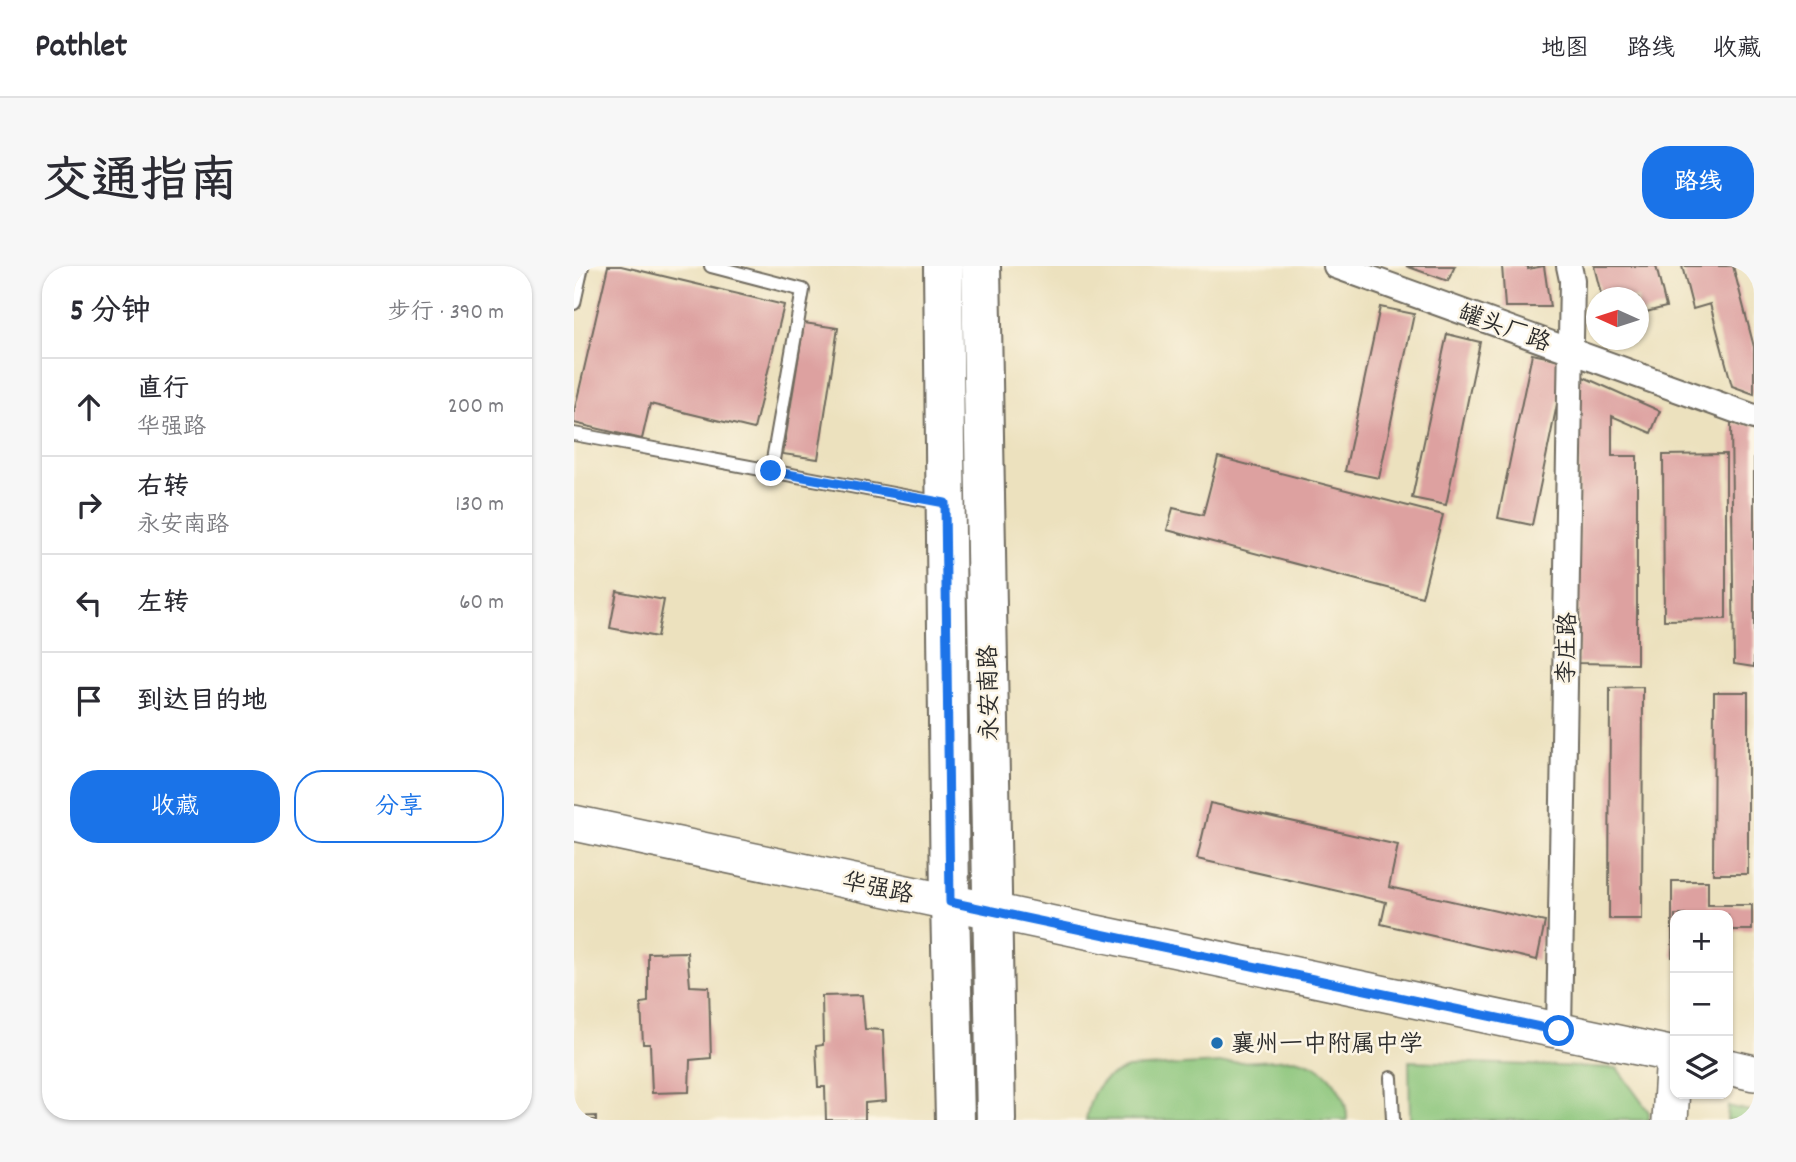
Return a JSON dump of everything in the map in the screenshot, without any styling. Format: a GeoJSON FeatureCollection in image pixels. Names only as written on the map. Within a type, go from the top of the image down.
{"type":"FeatureCollection","features":[{"type":"Feature","properties":{"kind":"main road","name":"永安南路"},"geometry":{"type":"LineString","coordinates":[[943,266],[955,1120]]}},
{"type":"Feature","properties":{"kind":"main road","name":"永安南路"},"geometry":{"type":"LineString","coordinates":[[981,266],[996,1120]]}},
{"type":"Feature","properties":{"kind":"street","name":"罐头厂路"},"geometry":{"type":"LineString","coordinates":[[1336,266],[1754,416]]}},
{"type":"Feature","properties":{"kind":"street","name":"李庄路"},"geometry":{"type":"LineString","coordinates":[[1559,1031],[1572,280],[1569,266]]}},
{"type":"Feature","properties":{"kind":"street","name":"华强路"},"geometry":{"type":"LineString","coordinates":[[574,824],[1670,1054]]}},
{"type":"Feature","properties":{"kind":"street"},"geometry":{"type":"LineString","coordinates":[[1733,1068],[1754,1073]]}},
{"type":"Feature","properties":{"kind":"street"},"geometry":{"type":"LineString","coordinates":[[1671,1120],[1672,1099]]}},
{"type":"Feature","properties":{"kind":"street"},"geometry":{"type":"LineString","coordinates":[[1693,1120],[1695,1099]]}},
{"type":"Feature","properties":{"kind":"lane"},"geometry":{"type":"LineString","coordinates":[[574,303],[582,266]]}},
{"type":"Feature","properties":{"kind":"lane"},"geometry":{"type":"LineString","coordinates":[[711,266],[803,290],[771,471]]}},
{"type":"Feature","properties":{"kind":"lane"},"geometry":{"type":"LineString","coordinates":[[574,434],[945,503]]}},
{"type":"Feature","properties":{"kind":"lane"},"geometry":{"type":"LineString","coordinates":[[1391,1078],[1393,1120]]}},
{"type":"Feature","properties":{"kind":"green space"},"geometry":{"type":"Polygon","coordinates":[[[1295,1059],[1315,1066],[1329,1077],[1342,1097],[1347,1120],[1086,1120],[1098,1086],[1109,1076],[1127,1068],[1295,1059]]]}},
{"type":"Feature","properties":{"kind":"green space"},"geometry":{"type":"Polygon","coordinates":[[[1409,1061],[1617,1068],[1649,1112],[1649,1120],[1410,1120],[1409,1061]]]}},
{"type":"Feature","properties":{"kind":"green space"},"geometry":{"type":"Polygon","coordinates":[[[1728,1106],[1754,1112],[1754,1120],[1727,1120],[1728,1106]]]}},
{"type":"Feature","properties":{"kind":"building"},"geometry":{"type":"Polygon","coordinates":[[[608,266],[621,266],[784,305],[754,429],[650,404],[642,439],[574,423],[574,412],[608,266]]]}},
{"type":"Feature","properties":{"kind":"building"},"geometry":{"type":"Polygon","coordinates":[[[1406,266],[1455,266],[1448,281],[1406,266]]]}},
{"type":"Feature","properties":{"kind":"building"},"geometry":{"type":"Polygon","coordinates":[[[1502,266],[1528,266],[1528,269],[1544,266],[1550,307],[1505,307],[1502,266]]]}},
{"type":"Feature","properties":{"kind":"building"},"geometry":{"type":"Polygon","coordinates":[[[1594,266],[1656,266],[1666,307],[1649,311],[1649,287],[1599,287],[1594,266]]]}},
{"type":"Feature","properties":{"kind":"building"},"geometry":{"type":"Polygon","coordinates":[[[1682,266],[1733,266],[1754,347],[1754,394],[1732,386],[1710,304],[1693,309],[1682,266]]]}},
{"type":"Feature","properties":{"kind":"building"},"geometry":{"type":"Polygon","coordinates":[[[1380,307],[1414,314],[1379,478],[1345,471],[1380,307]]]}},
{"type":"Feature","properties":{"kind":"building"},"geometry":{"type":"Polygon","coordinates":[[[804,323],[838,328],[818,459],[783,454],[804,323]]]}},
{"type":"Feature","properties":{"kind":"building"},"geometry":{"type":"Polygon","coordinates":[[[1447,334],[1480,342],[1446,505],[1412,498],[1447,334]]]}},
{"type":"Feature","properties":{"kind":"building"},"geometry":{"type":"Polygon","coordinates":[[[1532,354],[1566,361],[1532,525],[1498,518],[1532,354]]]}},
{"type":"Feature","properties":{"kind":"building"},"geometry":{"type":"Polygon","coordinates":[[[1579,375],[1660,411],[1651,433],[1612,416],[1612,456],[1637,456],[1637,664],[1578,663],[1579,375]]]}},
{"type":"Feature","properties":{"kind":"building"},"geometry":{"type":"Polygon","coordinates":[[[1731,423],[1754,425],[1754,667],[1734,664],[1731,423]]]}},
{"type":"Feature","properties":{"kind":"building"},"geometry":{"type":"Polygon","coordinates":[[[1726,454],[1726,619],[1664,620],[1663,455],[1726,454]]]}},
{"type":"Feature","properties":{"kind":"building"},"geometry":{"type":"Polygon","coordinates":[[[1218,457],[1443,515],[1422,597],[1167,530],[1173,508],[1203,515],[1218,457]]]}},
{"type":"Feature","properties":{"kind":"building"},"geometry":{"type":"Polygon","coordinates":[[[617,591],[664,600],[657,637],[610,628],[617,591]]]}},
{"type":"Feature","properties":{"kind":"building"},"geometry":{"type":"Polygon","coordinates":[[[1643,687],[1642,919],[1609,919],[1610,688],[1643,687]]]}},
{"type":"Feature","properties":{"kind":"building"},"geometry":{"type":"Polygon","coordinates":[[[1714,692],[1748,692],[1748,874],[1713,874],[1714,692]]]}},
{"type":"Feature","properties":{"kind":"building"},"geometry":{"type":"Polygon","coordinates":[[[1210,803],[1398,845],[1389,887],[1545,922],[1537,960],[1381,924],[1386,902],[1197,859],[1210,803]]]}},
{"type":"Feature","properties":{"kind":"building"},"geometry":{"type":"Polygon","coordinates":[[[1672,881],[1708,881],[1708,905],[1752,905],[1752,930],[1733,930],[1733,910],[1672,910],[1672,881]]]}},
{"type":"Feature","properties":{"kind":"building"},"geometry":{"type":"Polygon","coordinates":[[[687,952],[690,986],[709,987],[711,1058],[690,1060],[689,1092],[652,1093],[650,1044],[643,1044],[641,1003],[648,1002],[648,953],[687,952]]]}},
{"type":"Feature","properties":{"kind":"building"},"geometry":{"type":"Polygon","coordinates":[[[862,995],[865,1029],[883,1030],[886,1101],[865,1103],[865,1120],[826,1120],[825,1087],[818,1087],[816,1046],[823,1045],[822,996],[862,995]]]}},
{"type":"Feature","properties":{"kind":"building"},"geometry":{"type":"Polygon","coordinates":[[[596,1116],[596,1120],[574,1120],[574,1117],[596,1116]]]}},
{"type":"Feature","properties":{"kind":"place","name":"襄州一中附属中学"},"geometry":{"type":"Point","coordinates":[1217,1043]}},
{"type":"Feature","properties":{"kind":"route"},"geometry":{"type":"LineString","coordinates":[[771,471],[945,503],[950,902],[1559,1031]]}}]}
